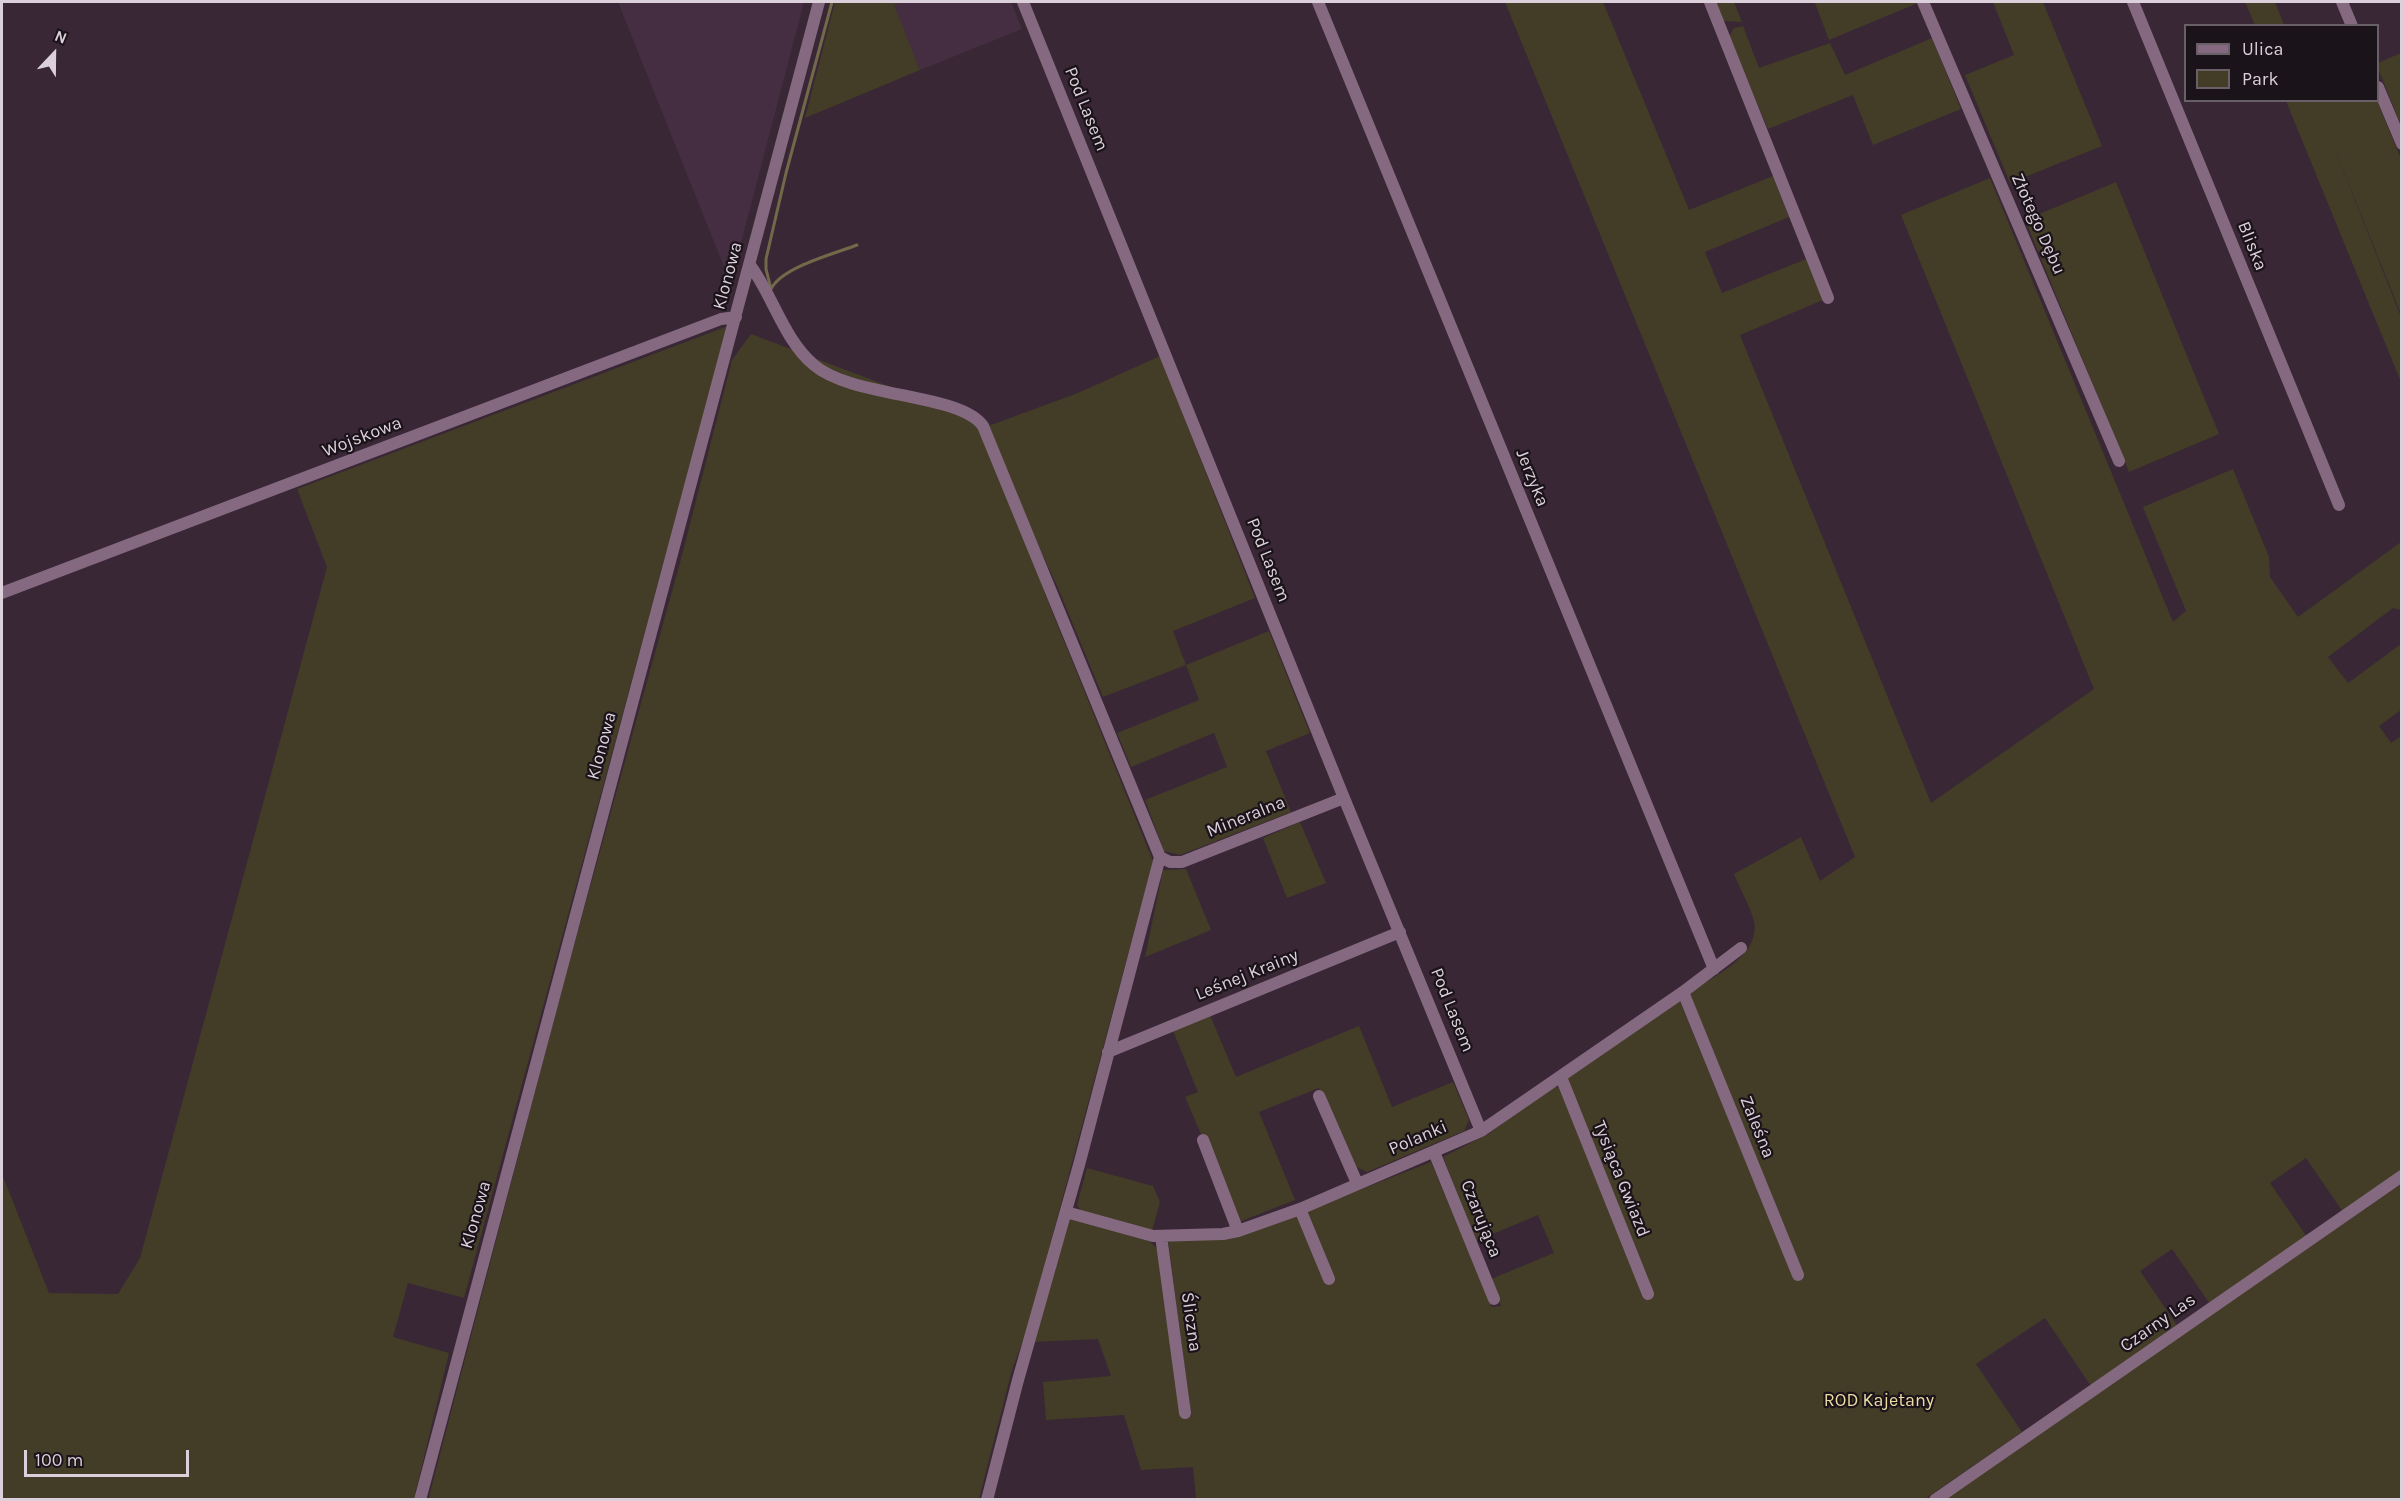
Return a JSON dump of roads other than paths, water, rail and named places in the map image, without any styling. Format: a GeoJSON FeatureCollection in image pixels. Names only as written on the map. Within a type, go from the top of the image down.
{"type":"FeatureCollection","features":[{"type":"Feature","properties":{"kind":"street","name":"Klonowa"},"geometry":{"type":"LineString","coordinates":[[420,1500],[819,2]]}},
{"type":"Feature","properties":{"kind":"street","name":"Pod Lasem"},"geometry":{"type":"LineString","coordinates":[[1023,2],[1481,1131]]}},
{"type":"Feature","properties":{"kind":"street","name":"Jerzyka"},"geometry":{"type":"LineString","coordinates":[[1318,2],[1713,969]]}},
{"type":"Feature","properties":{"kind":"street"},"geometry":{"type":"LineString","coordinates":[[1710,2],[1828,298]]}},
{"type":"Feature","properties":{"kind":"street","name":"Złotego Dębu"},"geometry":{"type":"LineString","coordinates":[[1923,2],[2120,461]]}},
{"type":"Feature","properties":{"kind":"street","name":"Bliska"},"geometry":{"type":"LineString","coordinates":[[2133,2],[2339,505]]}},
{"type":"Feature","properties":{"kind":"street"},"geometry":{"type":"LineString","coordinates":[[2342,2],[2351,24]]}},
{"type":"Feature","properties":{"kind":"street"},"geometry":{"type":"LineString","coordinates":[[2379,89],[2402,144]]}},
{"type":"Feature","properties":{"kind":"street"},"geometry":{"type":"LineString","coordinates":[[750,265],[800,350],[814,365],[848,382],[962,411],[978,419],[983,426],[1160,857],[987,1500]]}},
{"type":"Feature","properties":{"kind":"street","name":"Wojskowa"},"geometry":{"type":"LineString","coordinates":[[2,593],[721,319],[736,317]]}},
{"type":"Feature","properties":{"kind":"street","name":"Mineralna"},"geometry":{"type":"LineString","coordinates":[[1160,857],[1170,862],[1182,862],[1344,798]]}},
{"type":"Feature","properties":{"kind":"street","name":"Leśnej Krainy"},"geometry":{"type":"LineString","coordinates":[[1108,1052],[1400,932]]}},
{"type":"Feature","properties":{"kind":"street","name":"Polanki"},"geometry":{"type":"LineString","coordinates":[[1066,1212],[1161,1236],[1238,1231],[1300,1209],[1481,1131],[1683,992],[1741,948]]}},
{"type":"Feature","properties":{"kind":"street","name":"Zaleśna"},"geometry":{"type":"LineString","coordinates":[[1683,992],[1798,1275]]}},
{"type":"Feature","properties":{"kind":"street","name":"Tysiąca Gwiazd"},"geometry":{"type":"LineString","coordinates":[[1561,1077],[1648,1294]]}},
{"type":"Feature","properties":{"kind":"street"},"geometry":{"type":"LineString","coordinates":[[1319,1096],[1357,1183]]}},
{"type":"Feature","properties":{"kind":"street"},"geometry":{"type":"LineString","coordinates":[[1203,1140],[1238,1231]]}},
{"type":"Feature","properties":{"kind":"street","name":"Czarująca"},"geometry":{"type":"LineString","coordinates":[[1434,1152],[1494,1299]]}},
{"type":"Feature","properties":{"kind":"street","name":"Czarny Las"},"geometry":{"type":"LineString","coordinates":[[1935,1500],[2402,1176]]}},
{"type":"Feature","properties":{"kind":"street"},"geometry":{"type":"LineString","coordinates":[[1300,1209],[1329,1279]]}},
{"type":"Feature","properties":{"kind":"street","name":"Śliczna"},"geometry":{"type":"LineString","coordinates":[[1161,1236],[1185,1413]]}},
{"type":"Feature","properties":{"kind":"waterway"},"geometry":{"type":"LineString","coordinates":[[832,2],[786,173],[766,259],[771,289],[777,281],[797,268],[857,245]]}},
{"type":"Feature","properties":{"kind":"park label","name":"ROD Kajetany"},"geometry":{"type":"Point","coordinates":[1879,1401]}}]}
